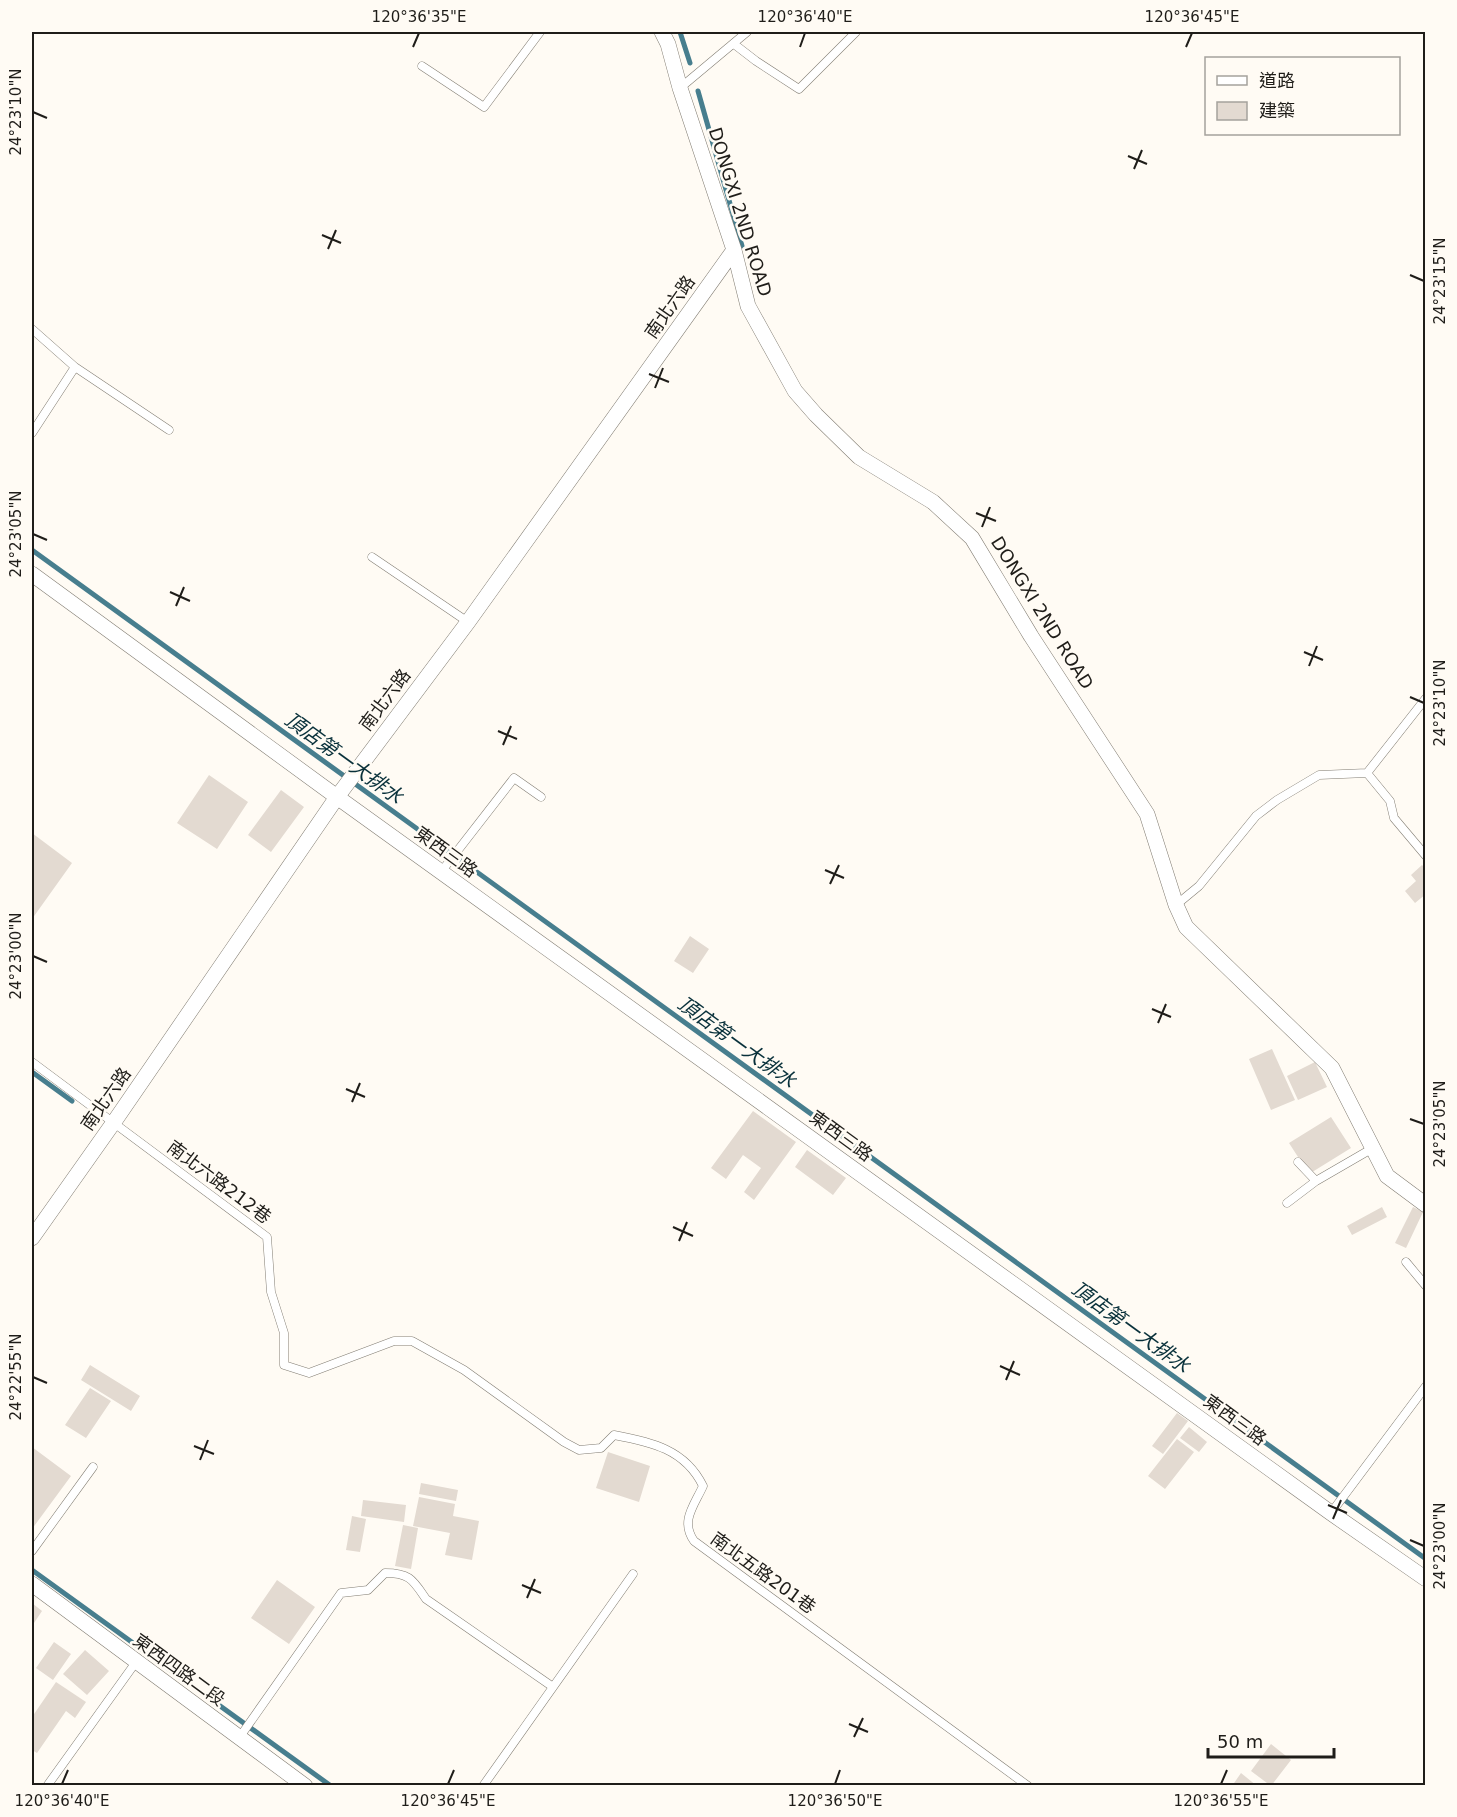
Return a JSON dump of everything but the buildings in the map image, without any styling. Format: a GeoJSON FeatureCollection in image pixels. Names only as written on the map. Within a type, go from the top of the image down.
{"type":"FeatureCollection","features":[{"type":"Feature","properties":{"kind":"street","name":"DONGXI 2ND ROAD"},"geometry":{"type":"LineString","coordinates":[[662,32],[668,44],[680,88],[734,250],[748,306],[795,391],[859,457],[933,502],[972,538],[1032,636],[1147,814],[1176,905],[1186,927],[1332,1068],[1387,1176],[1425,1205]]}},
{"type":"Feature","properties":{"kind":"street","name":"南北六路"},"geometry":{"type":"LineString","coordinates":[[32,1238],[337,797],[468,622],[734,250]]}},
{"type":"Feature","properties":{"kind":"street","name":"東西三路"},"geometry":{"type":"LineString","coordinates":[[32,574],[441,872],[1331,1513],[1425,1578]]}},
{"type":"Feature","properties":{"kind":"street","name":"東西四路二段"},"geometry":{"type":"LineString","coordinates":[[32,1584],[305,1785]]}},
{"type":"Feature","properties":{"kind":"lane"},"geometry":{"type":"LineString","coordinates":[[422,66],[484,107],[540,32]]}},
{"type":"Feature","properties":{"kind":"lane"},"geometry":{"type":"LineString","coordinates":[[680,88],[747,32]]}},
{"type":"Feature","properties":{"kind":"lane"},"geometry":{"type":"LineString","coordinates":[[734,44],[799,89],[856,32]]}},
{"type":"Feature","properties":{"kind":"lane"},"geometry":{"type":"LineString","coordinates":[[32,330],[75,367],[169,429]]}},
{"type":"Feature","properties":{"kind":"lane"},"geometry":{"type":"LineString","coordinates":[[32,433],[75,367]]}},
{"type":"Feature","properties":{"kind":"lane"},"geometry":{"type":"LineString","coordinates":[[372,557],[468,622]]}},
{"type":"Feature","properties":{"kind":"lane"},"geometry":{"type":"LineString","coordinates":[[1176,905],[1199,886],[1256,816],[1277,800],[1319,775],[1367,773],[1425,698]]}},
{"type":"Feature","properties":{"kind":"lane"},"geometry":{"type":"LineString","coordinates":[[1367,773],[1390,801],[1394,818],[1425,856]]}},
{"type":"Feature","properties":{"kind":"lane"},"geometry":{"type":"LineString","coordinates":[[441,872],[514,778],[540,797]]}},
{"type":"Feature","properties":{"kind":"lane"},"geometry":{"type":"LineString","coordinates":[[32,1062],[114,1122]]}},
{"type":"Feature","properties":{"kind":"lane","name":"南北六路212巷"},"geometry":{"type":"LineString","coordinates":[[114,1122],[267,1237],[271,1292],[284,1333],[284,1365],[309,1373]]}},
{"type":"Feature","properties":{"kind":"lane"},"geometry":{"type":"LineString","coordinates":[[1287,1203],[1316,1181],[1373,1148]]}},
{"type":"Feature","properties":{"kind":"lane"},"geometry":{"type":"LineString","coordinates":[[1298,1162],[1316,1181]]}},
{"type":"Feature","properties":{"kind":"lane"},"geometry":{"type":"LineString","coordinates":[[1406,1262],[1425,1286]]}},
{"type":"Feature","properties":{"kind":"lane","name":"南北五路201巷"},"geometry":{"type":"LineString","coordinates":[[309,1373],[394,1341],[412,1341],[464,1370],[564,1442],[579,1450],[601,1448],[614,1435],[650,1442],[677,1456],[695,1471],[703,1486],[688,1516],[688,1533],[694,1541],[1028,1785]]}},
{"type":"Feature","properties":{"kind":"lane"},"geometry":{"type":"LineString","coordinates":[[1331,1513],[1425,1386]]}},
{"type":"Feature","properties":{"kind":"lane"},"geometry":{"type":"LineString","coordinates":[[32,1551],[93,1467]]}},
{"type":"Feature","properties":{"kind":"lane"},"geometry":{"type":"LineString","coordinates":[[239,1738],[341,1593],[368,1590],[386,1573],[400,1573],[413,1579],[426,1599],[553,1687]]}},
{"type":"Feature","properties":{"kind":"lane"},"geometry":{"type":"LineString","coordinates":[[483,1785],[633,1574]]}},
{"type":"Feature","properties":{"kind":"lane"},"geometry":{"type":"LineString","coordinates":[[47,1785],[136,1662]]}},
{"type":"Feature","properties":{"kind":"waterway"},"geometry":{"type":"LineString","coordinates":[[680,32],[690,63]]}},
{"type":"Feature","properties":{"kind":"waterway"},"geometry":{"type":"LineString","coordinates":[[698,91],[742,246]]}},
{"type":"Feature","properties":{"kind":"waterway","name":"頂店第一大排水"},"geometry":{"type":"LineString","coordinates":[[32,550],[1426,1559]]}},
{"type":"Feature","properties":{"kind":"waterway"},"geometry":{"type":"LineString","coordinates":[[32,1072],[72,1101]]}},
{"type":"Feature","properties":{"kind":"waterway"},"geometry":{"type":"LineString","coordinates":[[32,1570],[331,1786]]}}]}
